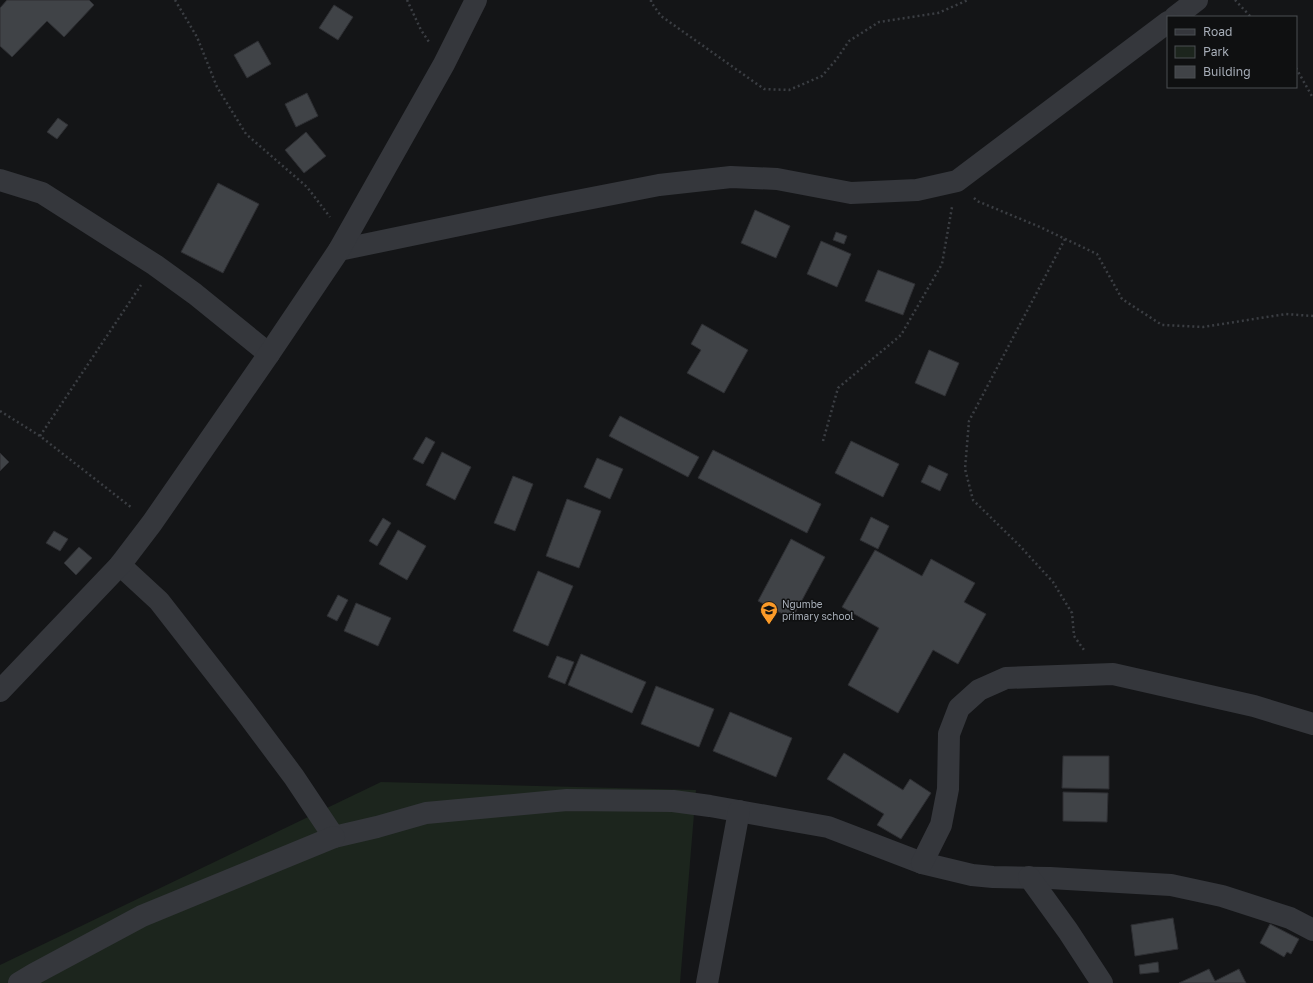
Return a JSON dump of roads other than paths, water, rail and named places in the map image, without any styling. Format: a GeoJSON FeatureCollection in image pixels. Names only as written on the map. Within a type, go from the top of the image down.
{"type":"FeatureCollection","features":[{"type":"Feature","properties":{"kind":"street"},"geometry":{"type":"LineString","coordinates":[[0,691],[120,565],[152,523],[269,354],[343,244],[444,64],[476,0]]}},
{"type":"Feature","properties":{"kind":"street"},"geometry":{"type":"LineString","coordinates":[[1176,16],[1197,0]]}},
{"type":"Feature","properties":{"kind":"street"},"geometry":{"type":"LineString","coordinates":[[343,244],[659,185],[731,177],[777,179],[851,193],[917,190],[957,181],[1167,23]]}},
{"type":"Feature","properties":{"kind":"street"},"geometry":{"type":"LineString","coordinates":[[0,180],[42,192],[155,265],[195,294],[269,354]]}},
{"type":"Feature","properties":{"kind":"street"},"geometry":{"type":"LineString","coordinates":[[120,565],[164,607],[294,777],[334,837]]}},
{"type":"Feature","properties":{"kind":"street"},"geometry":{"type":"LineString","coordinates":[[922,863],[941,825],[948,789],[949,734],[959,708],[979,690],[1006,678],[1113,674],[1254,706],[1313,724]]}},
{"type":"Feature","properties":{"kind":"street"},"geometry":{"type":"LineString","coordinates":[[19,983],[142,916],[334,837],[426,814],[567,800],[672,801],[828,827],[922,863],[972,875],[1170,884],[1222,896],[1290,918],[1313,930]]}},
{"type":"Feature","properties":{"kind":"street"},"geometry":{"type":"LineString","coordinates":[[707,983],[739,811]]}},
{"type":"Feature","properties":{"kind":"street"},"geometry":{"type":"LineString","coordinates":[[1029,877],[1068,931],[1102,983]]}},
{"type":"Feature","properties":{"kind":"place","name":"Ngumbe primary school"},"geometry":{"type":"Point","coordinates":[769,625]}}]}
